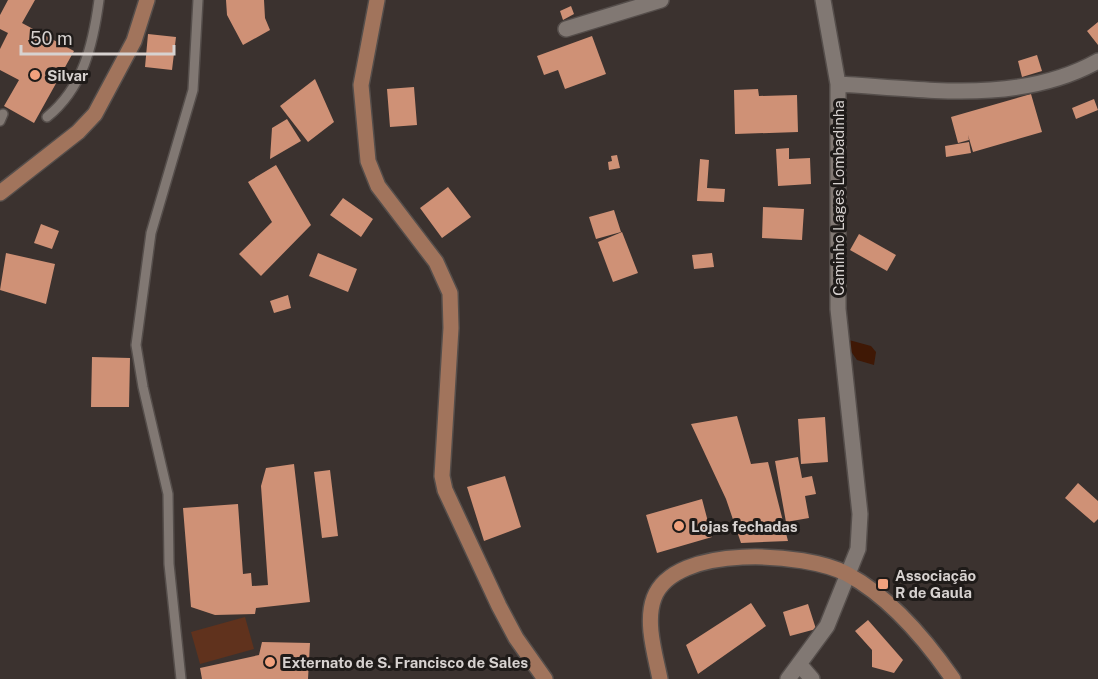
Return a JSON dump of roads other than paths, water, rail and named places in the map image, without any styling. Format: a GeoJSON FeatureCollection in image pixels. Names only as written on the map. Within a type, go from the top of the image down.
{"type":"FeatureCollection","features":[{"type":"Feature","properties":{"kind":"main road"},"geometry":{"type":"LineString","coordinates":[[0,193],[78,132],[95,114],[134,41],[147,0]]}},
{"type":"Feature","properties":{"kind":"main road"},"geometry":{"type":"LineString","coordinates":[[377,0],[361,85],[368,161],[378,186],[436,262],[450,293],[451,328],[442,476],[445,490],[499,606],[516,638],[545,679]]}},
{"type":"Feature","properties":{"kind":"main road"},"geometry":{"type":"LineString","coordinates":[[660,679],[650,612],[654,596],[664,582],[677,573],[720,561],[781,557],[813,561],[849,575],[898,612],[953,679]]}},
{"type":"Feature","properties":{"kind":"street"},"geometry":{"type":"LineString","coordinates":[[566,29],[661,0]]}},
{"type":"Feature","properties":{"kind":"street"},"geometry":{"type":"LineString","coordinates":[[823,0],[838,84]]}},
{"type":"Feature","properties":{"kind":"street","name":"Caminho Lages Lombadinha"},"geometry":{"type":"LineString","coordinates":[[788,679],[827,626],[858,549],[860,514],[838,309],[838,84],[945,90],[1012,89],[1077,72],[1098,61]]}},
{"type":"Feature","properties":{"kind":"street"},"geometry":{"type":"LineString","coordinates":[[800,665],[812,679]]}},
{"type":"Feature","properties":{"kind":"lane"},"geometry":{"type":"LineString","coordinates":[[47,117],[64,104],[89,54],[99,0]]}},
{"type":"Feature","properties":{"kind":"lane"},"geometry":{"type":"LineString","coordinates":[[181,679],[169,564],[168,494],[142,387],[136,345],[151,233],[193,90],[198,0]]}},
{"type":"Feature","properties":{"kind":"place","name":"Silvar"},"geometry":{"type":"Point","coordinates":[35,75]}},
{"type":"Feature","properties":{"kind":"place","name":"Lojas fechadas"},"geometry":{"type":"Point","coordinates":[679,526]}},
{"type":"Feature","properties":{"kind":"place","name":"Associação R de Gaula"},"geometry":{"type":"Point","coordinates":[883,584]}},
{"type":"Feature","properties":{"kind":"place","name":"Externato de S. Francisco de Sales"},"geometry":{"type":"Point","coordinates":[270,662]}}]}
